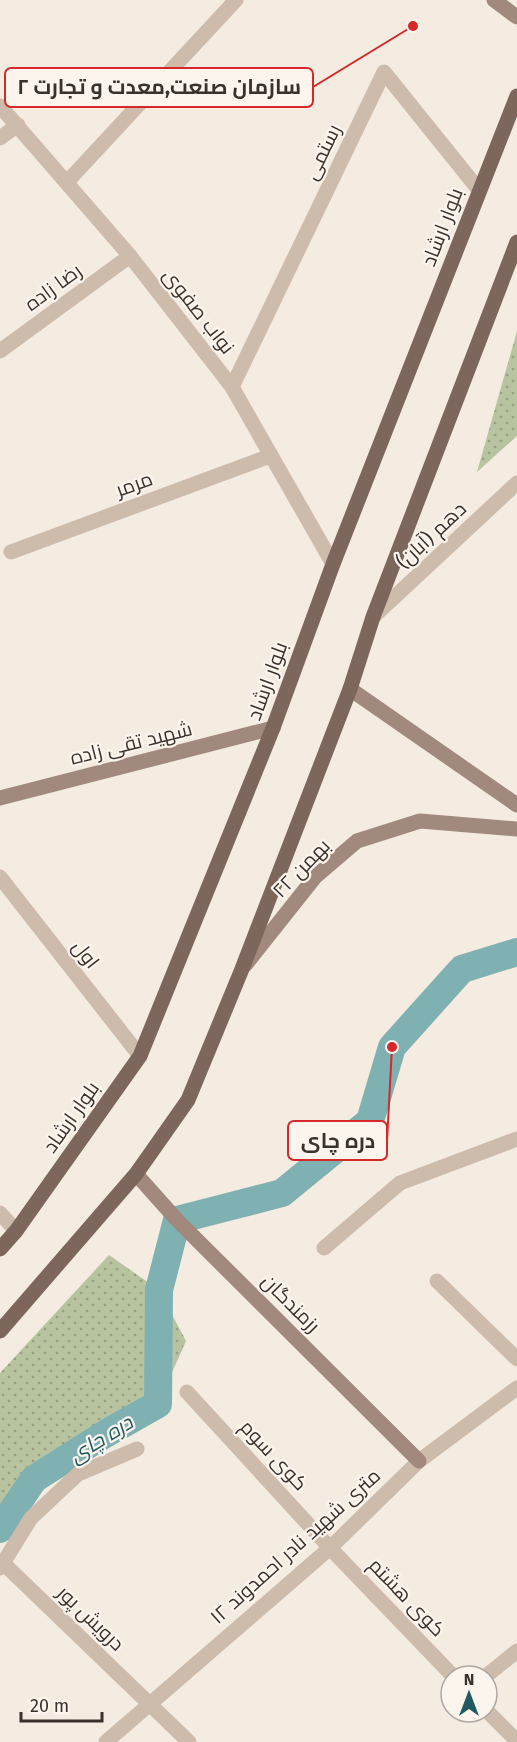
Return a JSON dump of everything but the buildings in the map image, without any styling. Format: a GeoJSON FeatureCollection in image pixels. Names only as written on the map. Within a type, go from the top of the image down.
{"type":"FeatureCollection","features":[{"type":"Feature","properties":{"kind":"main road","name":"بلوار ارشاد"},"geometry":{"type":"LineString","coordinates":[[0,1250],[16,1231],[140,1056],[273,728],[333,564],[517,96]]}},
{"type":"Feature","properties":{"kind":"main road"},"geometry":{"type":"LineString","coordinates":[[0,1331],[136,1174],[188,1100],[242,969],[350,689],[373,617],[517,242]]}},
{"type":"Feature","properties":{"kind":"street"},"geometry":{"type":"LineString","coordinates":[[67,182],[236,0]]}},
{"type":"Feature","properties":{"kind":"street"},"geometry":{"type":"LineString","coordinates":[[494,0],[517,17]]}},
{"type":"Feature","properties":{"kind":"street","name":"رستمی"},"geometry":{"type":"LineString","coordinates":[[232,387],[384,72],[479,190]]}},
{"type":"Feature","properties":{"kind":"street","name":"نواب صفوی"},"geometry":{"type":"LineString","coordinates":[[0,106],[130,256],[232,387],[333,564]]}},
{"type":"Feature","properties":{"kind":"street"},"geometry":{"type":"LineString","coordinates":[[0,138],[18,125]]}},
{"type":"Feature","properties":{"kind":"street","name":"رضا زاده"},"geometry":{"type":"LineString","coordinates":[[0,351],[130,256]]}},
{"type":"Feature","properties":{"kind":"street","name":"مرمر"},"geometry":{"type":"LineString","coordinates":[[11,552],[270,456]]}},
{"type":"Feature","properties":{"kind":"street","name":"دهم (آبان)"},"geometry":{"type":"LineString","coordinates":[[373,617],[517,483]]}},
{"type":"Feature","properties":{"kind":"street"},"geometry":{"type":"LineString","coordinates":[[350,689],[517,805]]}},
{"type":"Feature","properties":{"kind":"street","name":"شهید تقی زاده"},"geometry":{"type":"LineString","coordinates":[[2,795],[273,728]]}},
{"type":"Feature","properties":{"kind":"street","name":"۲۲ بهمن"},"geometry":{"type":"LineString","coordinates":[[242,969],[315,877],[357,841],[420,821],[517,829]]}},
{"type":"Feature","properties":{"kind":"street","name":"اول"},"geometry":{"type":"LineString","coordinates":[[0,878],[140,1056]]}},
{"type":"Feature","properties":{"kind":"street"},"geometry":{"type":"LineString","coordinates":[[324,1248],[400,1184],[517,1140]]}},
{"type":"Feature","properties":{"kind":"street","name":"رزمندگان"},"geometry":{"type":"LineString","coordinates":[[136,1174],[177,1220],[419,1461]]}},
{"type":"Feature","properties":{"kind":"street"},"geometry":{"type":"LineString","coordinates":[[0,1213],[16,1231]]}},
{"type":"Feature","properties":{"kind":"street"},"geometry":{"type":"LineString","coordinates":[[436,1281],[517,1359]]}},
{"type":"Feature","properties":{"kind":"street","name":"۱۲ متری شهید نادر احمدوند"},"geometry":{"type":"LineString","coordinates":[[106,1742],[330,1548],[419,1461],[517,1388]]}},
{"type":"Feature","properties":{"kind":"street","name":"کوی سوم"},"geometry":{"type":"LineString","coordinates":[[187,1392],[330,1548]]}},
{"type":"Feature","properties":{"kind":"street"},"geometry":{"type":"LineString","coordinates":[[2,1566],[31,1518],[78,1474],[137,1449]]}},
{"type":"Feature","properties":{"kind":"street","name":"کوی هشتم"},"geometry":{"type":"LineString","coordinates":[[330,1548],[441,1664]]}},
{"type":"Feature","properties":{"kind":"street","name":"درویش پور"},"geometry":{"type":"LineString","coordinates":[[2,1566],[189,1742]]}},
{"type":"Feature","properties":{"kind":"street"},"geometry":{"type":"LineString","coordinates":[[499,1666],[517,1651]]}},
{"type":"Feature","properties":{"kind":"street"},"geometry":{"type":"LineString","coordinates":[[499,1723],[517,1741]]}},
{"type":"Feature","properties":{"kind":"green space"},"geometry":{"type":"Polygon","coordinates":[[[517,331],[517,436],[477,472],[517,331]]]}},
{"type":"Feature","properties":{"kind":"green space"},"geometry":{"type":"Polygon","coordinates":[[[109,1255],[159,1290],[186,1341],[158,1404],[34,1479],[0,1529],[0,1373],[109,1255]]]}},
{"type":"Feature","properties":{"kind":"waterway","name":"دره چای"},"geometry":{"type":"LineString","coordinates":[[0,1529],[34,1479],[158,1404],[159,1290],[177,1220],[282,1193],[370,1121],[392,1047],[462,969],[517,952]]}},
{"type":"Feature","properties":{"kind":"place","name":"سازمان صنعت,معدت و تجارت ۲"},"geometry":{"type":"Point","coordinates":[413,26]}},
{"type":"Feature","properties":{"kind":"place","name":"دره چای"},"geometry":{"type":"Point","coordinates":[392,1047]}}]}
